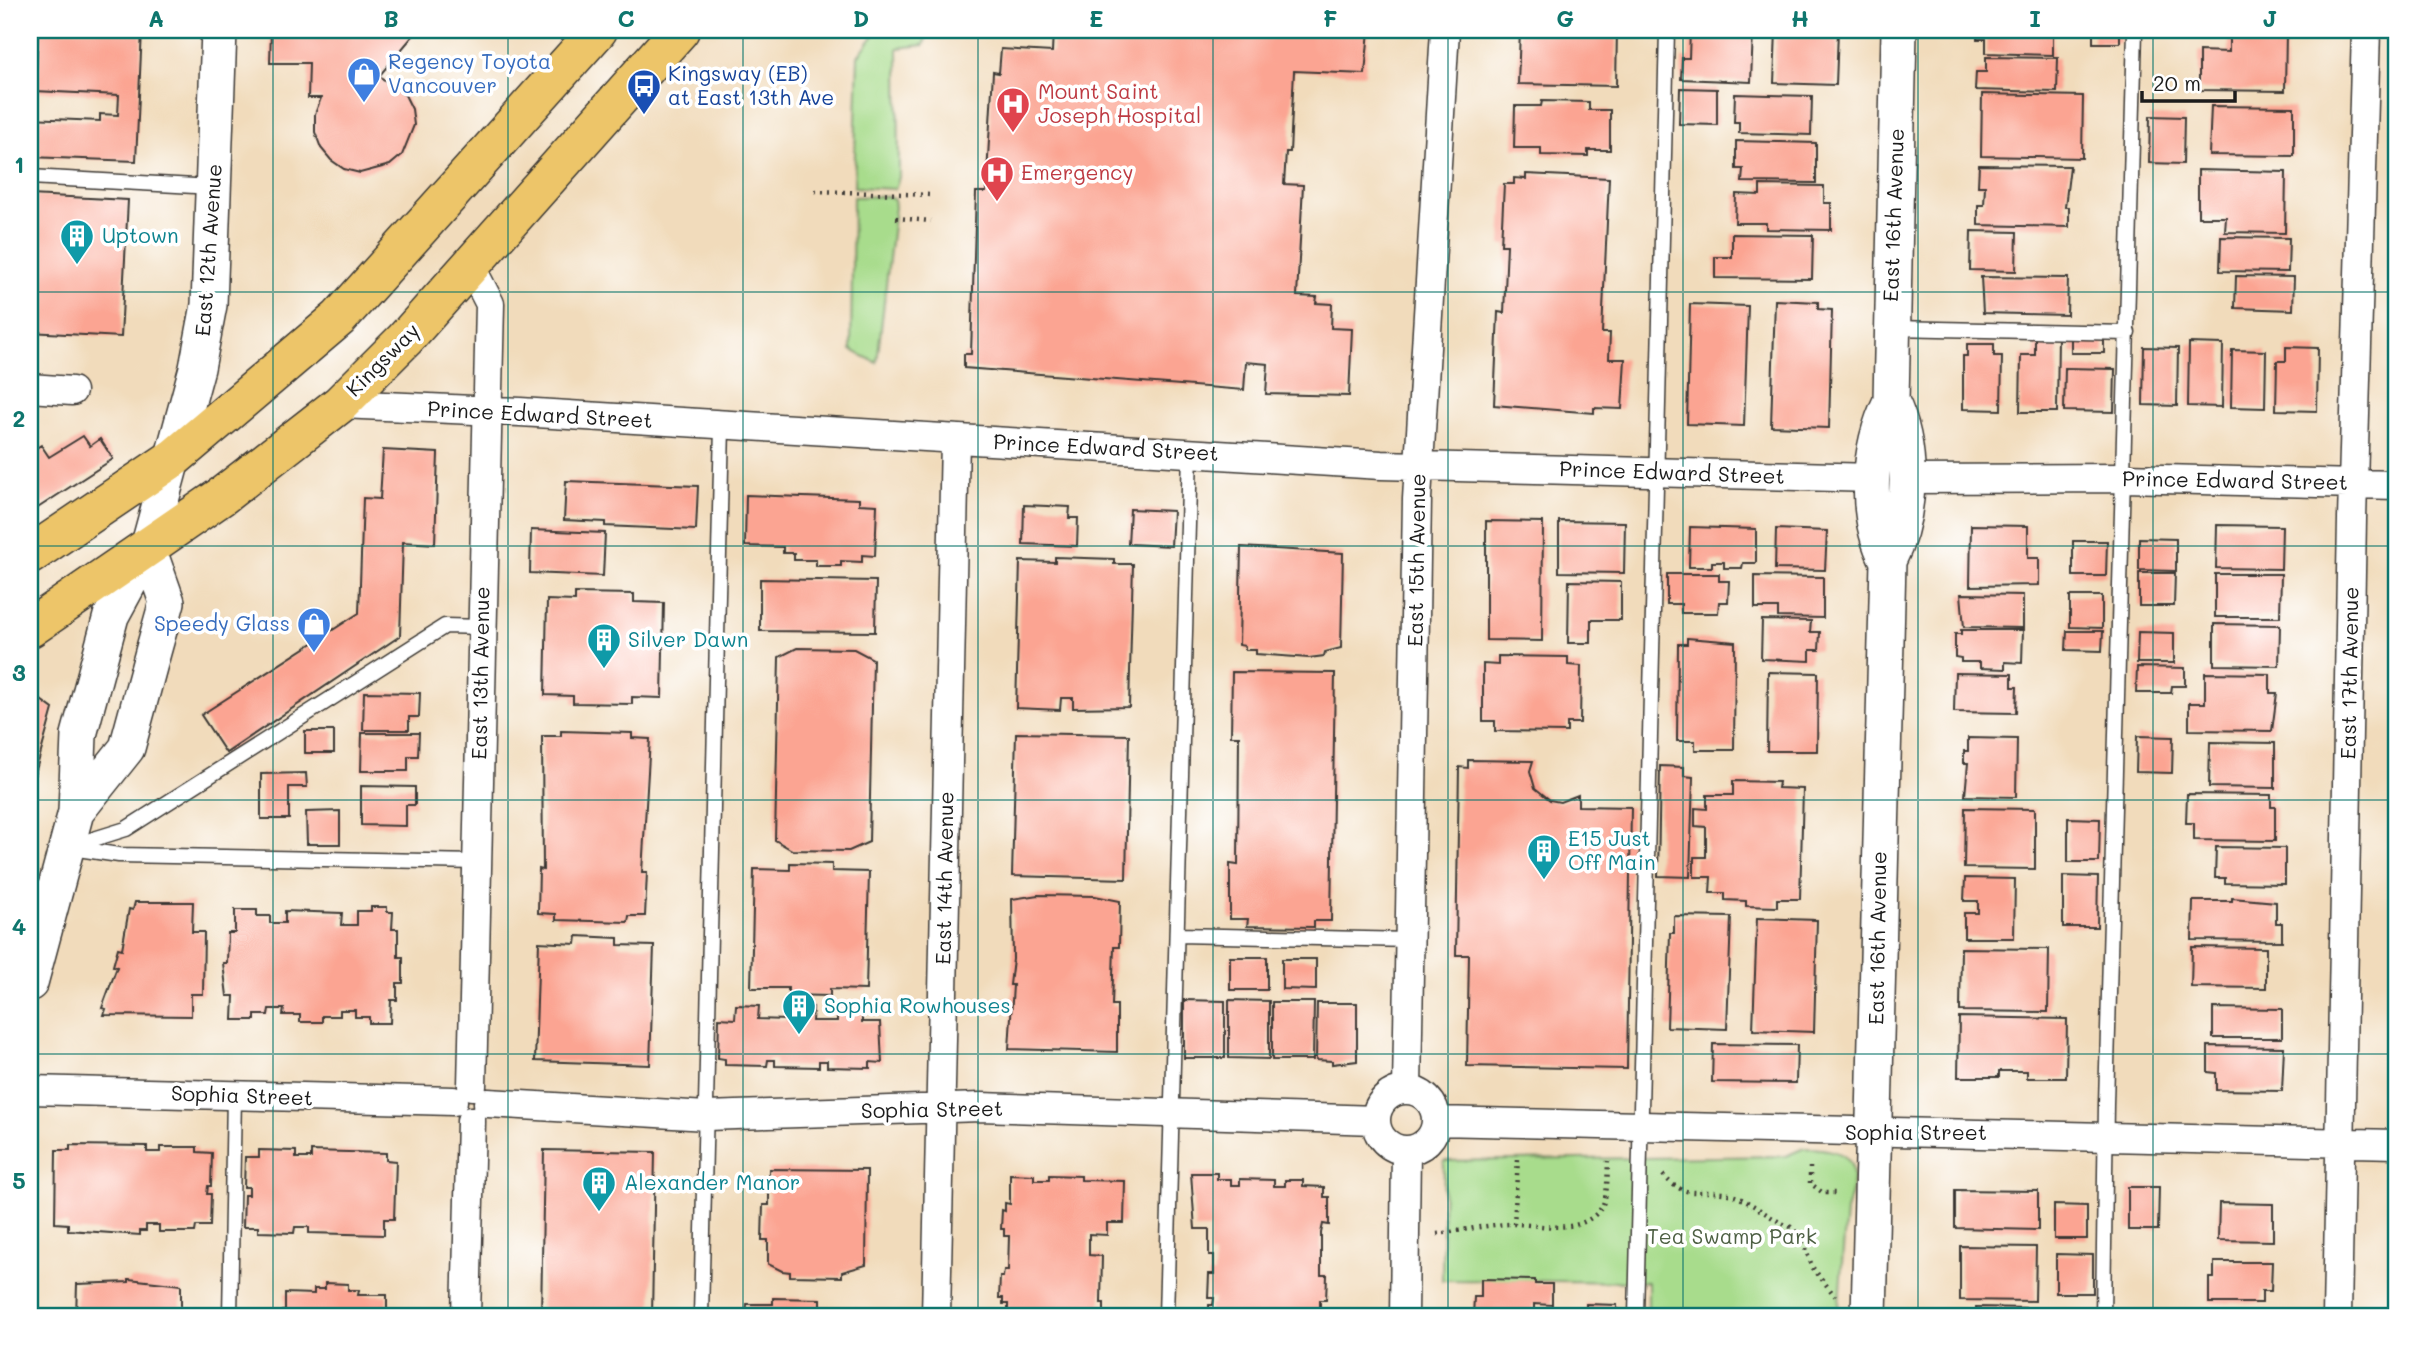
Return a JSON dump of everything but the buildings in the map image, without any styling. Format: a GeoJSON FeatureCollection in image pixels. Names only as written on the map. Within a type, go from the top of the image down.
{"type":"FeatureCollection","features":[{"type":"Feature","properties":{"kind":"main road"},"geometry":{"type":"LineString","coordinates":[[30,555],[174,457],[339,318],[598,30]]}},
{"type":"Feature","properties":{"kind":"main road","name":"Kingsway"},"geometry":{"type":"LineString","coordinates":[[30,628],[222,496],[340,404],[405,339],[680,30]]}},
{"type":"Feature","properties":{"kind":"street","name":"East 12th Avenue"},"geometry":{"type":"LineString","coordinates":[[30,983],[76,812],[79,735],[111,616],[148,548],[197,368],[209,305],[219,30]]}},
{"type":"Feature","properties":{"kind":"street","name":"East 15th Avenue"},"geometry":{"type":"LineString","coordinates":[[1407,1090],[1419,465],[1445,30]]}},
{"type":"Feature","properties":{"kind":"street","name":"East 16th Avenue"},"geometry":{"type":"LineString","coordinates":[[1869,1316],[1888,561],[1899,539],[1905,514],[1876,442],[1891,401],[1899,30]]}},
{"type":"Feature","properties":{"kind":"street","name":"East 17th Avenue"},"geometry":{"type":"LineString","coordinates":[[2337,1316],[2353,484],[2366,30]]}},
{"type":"Feature","properties":{"kind":"street","name":"East 13th Avenue"},"geometry":{"type":"LineString","coordinates":[[466,1316],[490,304],[470,265]]}},
{"type":"Feature","properties":{"kind":"street"},"geometry":{"type":"LineString","coordinates":[[30,388],[72,391]]}},
{"type":"Feature","properties":{"kind":"street","name":"Prince Edward Street"},"geometry":{"type":"LineString","coordinates":[[340,404],[488,410],[955,440],[1419,465],[1889,479],[2125,478],[2396,485]]}},
{"type":"Feature","properties":{"kind":"street","name":"East 14th Avenue"},"geometry":{"type":"LineString","coordinates":[[936,1316],[955,440]]}},
{"type":"Feature","properties":{"kind":"street","name":"East 12th Avenue"},"geometry":{"type":"LineString","coordinates":[[76,812],[127,748],[167,602],[148,548]]}},
{"type":"Feature","properties":{"kind":"street","name":"Sophia Street"},"geometry":{"type":"LineString","coordinates":[[30,1090],[471,1103],[707,1116],[981,1107],[1376,1120]]}},
{"type":"Feature","properties":{"kind":"street"},"geometry":{"type":"LineString","coordinates":[[1407,1090],[1416,1092],[1431,1103],[1436,1121],[1434,1130],[1423,1144],[1406,1150],[1389,1144],[1382,1138],[1376,1120],[1377,1111],[1389,1095],[1407,1090]]}},
{"type":"Feature","properties":{"kind":"street","name":"Sophia Street"},"geometry":{"type":"LineString","coordinates":[[1436,1121],[2396,1144]]}},
{"type":"Feature","properties":{"kind":"street"},"geometry":{"type":"LineString","coordinates":[[1404,1316],[1406,1150]]}},
{"type":"Feature","properties":{"kind":"lane"},"geometry":{"type":"LineString","coordinates":[[1636,1316],[1667,30]]}},
{"type":"Feature","properties":{"kind":"lane"},"geometry":{"type":"LineString","coordinates":[[2103,1316],[2105,1135],[2125,478],[2135,30]]}},
{"type":"Feature","properties":{"kind":"lane"},"geometry":{"type":"LineString","coordinates":[[30,177],[215,187]]}},
{"type":"Feature","properties":{"kind":"lane"},"geometry":{"type":"LineString","coordinates":[[1891,328],[2128,333]]}},
{"type":"Feature","properties":{"kind":"lane"},"geometry":{"type":"LineString","coordinates":[[701,1316],[722,426]]}},
{"type":"Feature","properties":{"kind":"lane"},"geometry":{"type":"LineString","coordinates":[[1166,1316],[1191,452]]}},
{"type":"Feature","properties":{"kind":"lane"},"geometry":{"type":"LineString","coordinates":[[66,848],[126,830],[445,626],[482,626]]}},
{"type":"Feature","properties":{"kind":"lane"},"geometry":{"type":"LineString","coordinates":[[66,848],[119,855],[478,862]]}},
{"type":"Feature","properties":{"kind":"lane"},"geometry":{"type":"LineString","coordinates":[[1178,935],[1410,940]]}},
{"type":"Feature","properties":{"kind":"lane"},"geometry":{"type":"LineString","coordinates":[[230,1316],[234,1095]]}},
{"type":"Feature","properties":{"kind":"path"},"geometry":{"type":"LineString","coordinates":[[815,191],[932,195]]}},
{"type":"Feature","properties":{"kind":"path"},"geometry":{"type":"LineString","coordinates":[[896,218],[931,221]]}},
{"type":"Feature","properties":{"kind":"path"},"geometry":{"type":"LineString","coordinates":[[1514,1224],[1518,1159]]}},
{"type":"Feature","properties":{"kind":"path"},"geometry":{"type":"LineString","coordinates":[[1437,1234],[1514,1224],[1543,1228],[1580,1223],[1598,1213],[1605,1196],[1608,1161]]}},
{"type":"Feature","properties":{"kind":"path"},"geometry":{"type":"LineString","coordinates":[[1810,1167],[1811,1183],[1823,1193],[1839,1193]]}},
{"type":"Feature","properties":{"kind":"path"},"geometry":{"type":"LineString","coordinates":[[1659,1170],[1678,1189],[1692,1194],[1724,1193],[1791,1227],[1800,1236],[1813,1268],[1836,1296]]}},
{"type":"Feature","properties":{"kind":"green space"},"geometry":{"type":"Polygon","coordinates":[[[878,30],[928,30],[924,45],[898,48],[899,177],[895,189],[854,187],[858,56],[878,30]]]}},
{"type":"Feature","properties":{"kind":"green space"},"geometry":{"type":"Polygon","coordinates":[[[888,196],[894,200],[895,207],[877,363],[851,350],[853,197],[888,196]]]}},
{"type":"Feature","properties":{"kind":"green space","name":"Tea Swamp Park"},"geometry":{"type":"Polygon","coordinates":[[[1804,1148],[1821,1149],[1844,1156],[1853,1171],[1846,1211],[1838,1316],[1648,1316],[1648,1282],[1442,1280],[1444,1161],[1786,1156],[1804,1148]]]}},
{"type":"Feature","properties":{"kind":"place","name":"Regency Toyota Vancouver"},"geometry":{"type":"Point","coordinates":[364,104]}},
{"type":"Feature","properties":{"kind":"place","name":"Kingsway (EB) at East 13th Ave"},"geometry":{"type":"Point","coordinates":[644,116]}},
{"type":"Feature","properties":{"kind":"place","name":"Mount Saint Joseph Hospital"},"geometry":{"type":"Point","coordinates":[1013,134]}},
{"type":"Feature","properties":{"kind":"place","name":"Emergency"},"geometry":{"type":"Point","coordinates":[997,203]}},
{"type":"Feature","properties":{"kind":"place","name":"Uptown"},"geometry":{"type":"Point","coordinates":[77,266]}},
{"type":"Feature","properties":{"kind":"place","name":"Speedy Glass"},"geometry":{"type":"Point","coordinates":[314,654]}},
{"type":"Feature","properties":{"kind":"place","name":"Silver Dawn"},"geometry":{"type":"Point","coordinates":[604,670]}},
{"type":"Feature","properties":{"kind":"place","name":"E15 Just Off Main"},"geometry":{"type":"Point","coordinates":[1544,881]}},
{"type":"Feature","properties":{"kind":"place","name":"Sophia Rowhouses"},"geometry":{"type":"Point","coordinates":[799,1036]}},
{"type":"Feature","properties":{"kind":"place","name":"Alexander Manor"},"geometry":{"type":"Point","coordinates":[599,1213]}}]}
